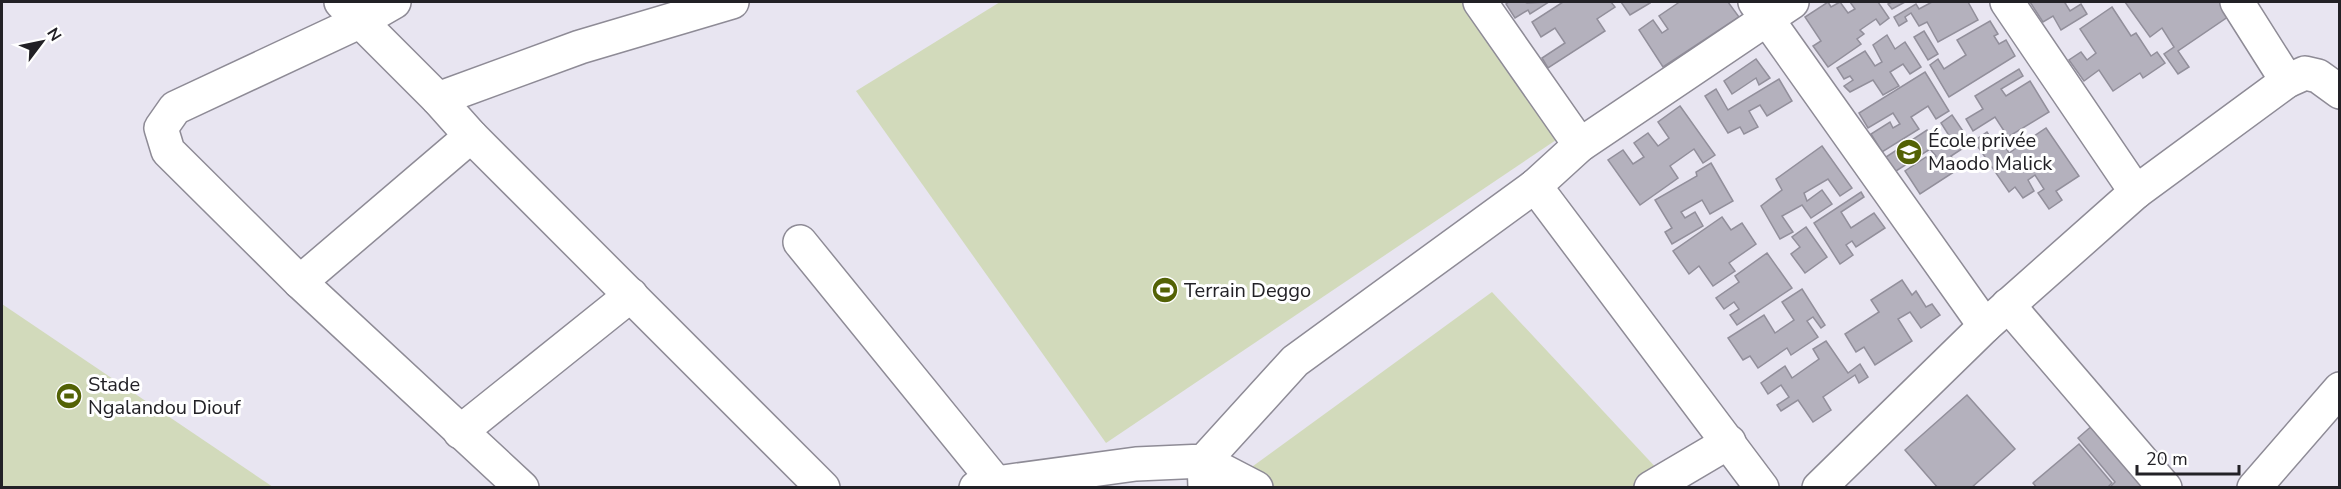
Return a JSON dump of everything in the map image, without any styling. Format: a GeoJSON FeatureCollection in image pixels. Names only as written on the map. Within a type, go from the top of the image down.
{"type":"FeatureCollection","features":[{"type":"Feature","properties":{"kind":"street"},"geometry":{"type":"LineString","coordinates":[[394,2],[351,11],[175,108],[161,128],[168,151],[300,282],[522,488]]}},
{"type":"Feature","properties":{"kind":"street"},"geometry":{"type":"LineString","coordinates":[[438,99],[580,47],[732,2]]}},
{"type":"Feature","properties":{"kind":"street"},"geometry":{"type":"LineString","coordinates":[[1480,2],[1580,145]]}},
{"type":"Feature","properties":{"kind":"street"},"geometry":{"type":"LineString","coordinates":[[2007,2],[2136,192]]}},
{"type":"Feature","properties":{"kind":"street"},"geometry":{"type":"LineString","coordinates":[[2236,2],[2287,81]]}},
{"type":"Feature","properties":{"kind":"street"},"geometry":{"type":"LineString","coordinates":[[1205,474],[1295,361],[1535,186],[1580,145],[1772,8],[1997,316],[2165,488]]}},
{"type":"Feature","properties":{"kind":"street"},"geometry":{"type":"LineString","coordinates":[[351,11],[438,99],[471,136],[823,488]]}},
{"type":"Feature","properties":{"kind":"street"},"geometry":{"type":"LineString","coordinates":[[1819,488],[1997,316],[2136,192],[2287,81],[2305,73],[2318,76],[2340,92]]}},
{"type":"Feature","properties":{"kind":"street"},"geometry":{"type":"LineString","coordinates":[[300,282],[471,136]]}},
{"type":"Feature","properties":{"kind":"street"},"geometry":{"type":"LineString","coordinates":[[1535,186],[1762,488]]}},
{"type":"Feature","properties":{"kind":"street"},"geometry":{"type":"LineString","coordinates":[[800,242],[986,485],[1136,464],[1205,474],[1256,488]]}},
{"type":"Feature","properties":{"kind":"street"},"geometry":{"type":"LineString","coordinates":[[460,432],[631,295]]}},
{"type":"Feature","properties":{"kind":"street"},"geometry":{"type":"LineString","coordinates":[[2254,488],[2340,389]]}},
{"type":"Feature","properties":{"kind":"street"},"geometry":{"type":"LineString","coordinates":[[1651,488],[1729,442]]}},
{"type":"Feature","properties":{"kind":"green space","name":"Terrain Deggo"},"geometry":{"type":"Polygon","coordinates":[[[1000,2],[1464,2],[1559,138],[1106,443],[856,91],[1000,2]]]}},
{"type":"Feature","properties":{"kind":"green space"},"geometry":{"type":"Polygon","coordinates":[[[1492,292],[1674,487],[1223,488],[1492,292]]]}},
{"type":"Feature","properties":{"kind":"green space","name":"Stade Ngalandou Diouf"},"geometry":{"type":"Polygon","coordinates":[[[2,304],[273,487],[2,487],[2,304]]]}},
{"type":"Feature","properties":{"kind":"building"},"geometry":{"type":"Polygon","coordinates":[[[1509,2],[1549,2],[1530,14],[1528,10],[1515,18],[1506,4],[1509,2]]]}},
{"type":"Feature","properties":{"kind":"building"},"geometry":{"type":"Polygon","coordinates":[[[1563,2],[1611,2],[1615,7],[1597,19],[1605,31],[1548,68],[1542,58],[1565,43],[1555,28],[1541,37],[1532,22],[1563,2]]]}},
{"type":"Feature","properties":{"kind":"building"},"geometry":{"type":"Polygon","coordinates":[[[1621,2],[1649,2],[1650,3],[1630,15],[1621,2]]]}},
{"type":"Feature","properties":{"kind":"building"},"geometry":{"type":"Polygon","coordinates":[[[1677,2],[1728,2],[1739,17],[1663,67],[1639,30],[1653,20],[1662,33],[1668,29],[1659,16],[1677,2]]]}},
{"type":"Feature","properties":{"kind":"building"},"geometry":{"type":"Polygon","coordinates":[[[1828,2],[1831,7],[1840,2],[1848,13],[1855,9],[1850,2],[1878,2],[1889,18],[1880,25],[1876,19],[1860,30],[1864,34],[1857,39],[1861,44],[1828,67],[1813,46],[1821,41],[1805,17],[1828,2]]]}},
{"type":"Feature","properties":{"kind":"building"},"geometry":{"type":"Polygon","coordinates":[[[1905,2],[1892,9],[1888,4],[1905,2]]]}},
{"type":"Feature","properties":{"kind":"building"},"geometry":{"type":"Polygon","coordinates":[[[1932,2],[1968,2],[1978,20],[1938,42],[1927,22],[1919,26],[1911,13],[1905,17],[1907,21],[1899,26],[1894,17],[1916,4],[1919,9],[1932,2]]]}},
{"type":"Feature","properties":{"kind":"building"},"geometry":{"type":"Polygon","coordinates":[[[2030,2],[2067,2],[2065,3],[2070,11],[2081,4],[2087,14],[2061,30],[2053,16],[2043,22],[2030,2]]]}},
{"type":"Feature","properties":{"kind":"building"},"geometry":{"type":"Polygon","coordinates":[[[2125,2],[2228,2],[2235,12],[2178,51],[2189,67],[2178,74],[2164,54],[2174,47],[2162,28],[2150,37],[2125,2]]]}},
{"type":"Feature","properties":{"kind":"building"},"geometry":{"type":"Polygon","coordinates":[[[2112,7],[2131,36],[2136,33],[2151,56],[2157,52],[2165,63],[2143,78],[2140,73],[2113,91],[2099,70],[2084,81],[2069,60],[2081,52],[2087,60],[2096,53],[2080,29],[2112,7]]]}},
{"type":"Feature","properties":{"kind":"building"},"geometry":{"type":"Polygon","coordinates":[[[1990,21],[1998,34],[1994,36],[1999,44],[2006,40],[2015,56],[1949,97],[1930,65],[1938,59],[1944,69],[1966,55],[1957,40],[1990,21]]]}},
{"type":"Feature","properties":{"kind":"building"},"geometry":{"type":"Polygon","coordinates":[[[1924,31],[1938,54],[1928,60],[1914,37],[1924,31]]]}},
{"type":"Feature","properties":{"kind":"building"},"geometry":{"type":"Polygon","coordinates":[[[1887,35],[1895,49],[1905,42],[1921,67],[1910,74],[1903,64],[1890,72],[1899,86],[1883,95],[1873,80],[1850,92],[1844,86],[1853,80],[1850,76],[1844,79],[1837,68],[1865,51],[1875,66],[1882,62],[1873,45],[1887,35]]]}},
{"type":"Feature","properties":{"kind":"building"},"geometry":{"type":"Polygon","coordinates":[[[1756,59],[1770,78],[1759,85],[1756,78],[1732,94],[1724,81],[1756,59]]]}},
{"type":"Feature","properties":{"kind":"building"},"geometry":{"type":"Polygon","coordinates":[[[2019,69],[2023,76],[2001,89],[2006,96],[2030,81],[2049,112],[2008,137],[1995,117],[1973,131],[1966,119],[1983,109],[1975,96],[2019,69]]]}},
{"type":"Feature","properties":{"kind":"building"},"geometry":{"type":"Polygon","coordinates":[[[1925,72],[1949,111],[1936,119],[1928,106],[1911,117],[1919,129],[1882,152],[1871,134],[1890,122],[1893,128],[1900,124],[1893,113],[1868,128],[1859,113],[1925,72]]]}},
{"type":"Feature","properties":{"kind":"building"},"geometry":{"type":"Polygon","coordinates":[[[1779,79],[1792,101],[1767,116],[1760,105],[1749,111],[1758,127],[1744,134],[1740,127],[1728,133],[1705,96],[1716,89],[1728,110],[1779,79]]]}},
{"type":"Feature","properties":{"kind":"building"},"geometry":{"type":"Polygon","coordinates":[[[1680,106],[1715,155],[1703,163],[1694,149],[1670,166],[1678,178],[1640,205],[1608,160],[1623,150],[1633,164],[1644,157],[1634,143],[1648,133],[1658,146],[1669,138],[1658,122],[1680,106]]]}},
{"type":"Feature","properties":{"kind":"building","name":"École privée Maodo Malick"},"geometry":{"type":"Polygon","coordinates":[[[1952,115],[1971,143],[1951,156],[1960,168],[1920,194],[1905,171],[1926,157],[1929,161],[1936,156],[1930,149],[1893,173],[1883,159],[1927,130],[1937,145],[1950,137],[1941,123],[1952,115]]]}},
{"type":"Feature","properties":{"kind":"building"},"geometry":{"type":"Polygon","coordinates":[[[2046,128],[2079,176],[2056,191],[2062,200],[2049,209],[2038,193],[2044,189],[2035,175],[2028,180],[2034,191],[2023,198],[2015,187],[2009,192],[1974,141],[1987,132],[1997,147],[2003,143],[2009,153],[2046,128]]]}},
{"type":"Feature","properties":{"kind":"building"},"geometry":{"type":"Polygon","coordinates":[[[1822,146],[1852,188],[1840,196],[1828,179],[1804,193],[1807,201],[1822,190],[1832,204],[1811,218],[1802,205],[1782,216],[1793,232],[1780,239],[1761,206],[1782,190],[1776,179],[1822,146]]]}},
{"type":"Feature","properties":{"kind":"building"},"geometry":{"type":"Polygon","coordinates":[[[1711,163],[1733,201],[1710,214],[1702,200],[1681,212],[1685,218],[1695,212],[1703,226],[1672,244],[1665,232],[1672,228],[1655,200],[1697,176],[1696,172],[1711,163]]]}},
{"type":"Feature","properties":{"kind":"building"},"geometry":{"type":"Polygon","coordinates":[[[1861,192],[1864,197],[1841,212],[1851,228],[1874,213],[1885,228],[1856,247],[1852,241],[1846,245],[1853,255],[1840,264],[1814,223],[1861,192]]]}},
{"type":"Feature","properties":{"kind":"building"},"geometry":{"type":"Polygon","coordinates":[[[1722,217],[1731,230],[1742,223],[1756,244],[1729,263],[1735,271],[1713,286],[1699,266],[1689,274],[1673,251],[1722,217]]]}},
{"type":"Feature","properties":{"kind":"building"},"geometry":{"type":"Polygon","coordinates":[[[1806,227],[1827,257],[1805,273],[1791,254],[1800,247],[1792,237],[1806,227]]]}},
{"type":"Feature","properties":{"kind":"building"},"geometry":{"type":"Polygon","coordinates":[[[1767,253],[1792,288],[1737,325],[1730,315],[1739,309],[1734,302],[1724,309],[1716,298],[1739,282],[1735,276],[1767,253]]]}},
{"type":"Feature","properties":{"kind":"building"},"geometry":{"type":"Polygon","coordinates":[[[1902,280],[1912,295],[1916,291],[1926,307],[1932,304],[1940,315],[1921,328],[1910,312],[1898,319],[1912,341],[1875,365],[1864,347],[1856,352],[1845,334],[1879,312],[1871,300],[1902,280]]]}},
{"type":"Feature","properties":{"kind":"building"},"geometry":{"type":"Polygon","coordinates":[[[1802,289],[1825,325],[1821,328],[1813,317],[1807,321],[1818,337],[1791,355],[1787,348],[1758,368],[1750,356],[1743,360],[1728,338],[1764,315],[1775,333],[1794,320],[1782,302],[1802,289]]]}},
{"type":"Feature","properties":{"kind":"building"},"geometry":{"type":"Polygon","coordinates":[[[1826,341],[1848,373],[1860,364],[1868,377],[1859,383],[1855,375],[1823,397],[1831,410],[1813,422],[1798,400],[1781,411],[1777,405],[1789,397],[1781,385],[1768,394],[1761,383],[1785,366],[1792,378],[1819,359],[1813,349],[1826,341]]]}},
{"type":"Feature","properties":{"kind":"building"},"geometry":{"type":"Polygon","coordinates":[[[1967,395],[2015,449],[1971,488],[1938,488],[1905,450],[1967,395]]]}},
{"type":"Feature","properties":{"kind":"building"},"geometry":{"type":"Polygon","coordinates":[[[2094,424],[2143,484],[2139,488],[2109,488],[2115,482],[2078,438],[2094,424]]]}},
{"type":"Feature","properties":{"kind":"building"},"geometry":{"type":"Polygon","coordinates":[[[2079,444],[2112,483],[2107,488],[2037,488],[2033,483],[2079,444]]]}},
{"type":"Feature","properties":{"kind":"place","name":"École privée Maodo Malick"},"geometry":{"type":"Point","coordinates":[1909,152]}},
{"type":"Feature","properties":{"kind":"place","name":"Terrain Deggo"},"geometry":{"type":"Point","coordinates":[1165,290]}},
{"type":"Feature","properties":{"kind":"place","name":"Stade Ngalandou Diouf"},"geometry":{"type":"Point","coordinates":[69,396]}}]}
